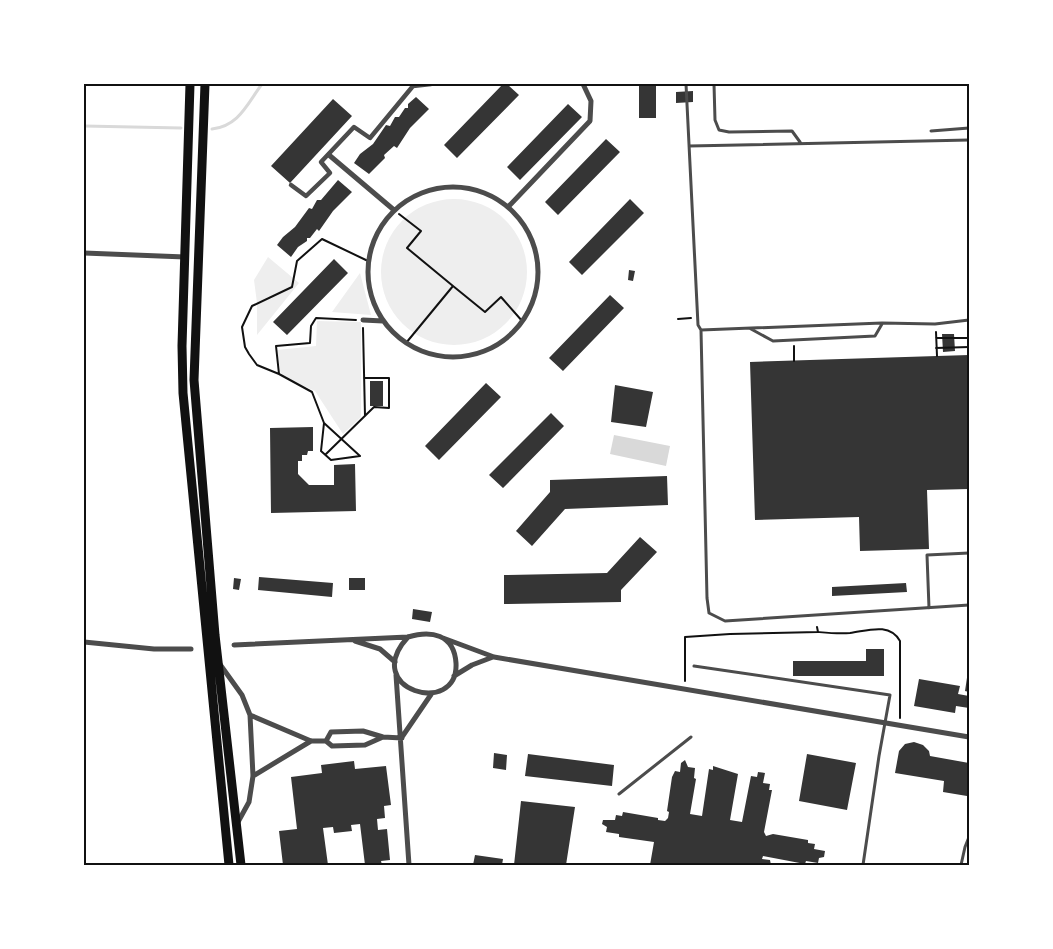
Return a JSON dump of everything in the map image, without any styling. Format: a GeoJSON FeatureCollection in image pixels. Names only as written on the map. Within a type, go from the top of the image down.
{"type":"FeatureCollection","features":[{"type":"Feature","properties":{"kind":"main road"},"geometry":{"type":"LineString","coordinates":[[190,84],[182,346],[183,393],[229,865]]}},
{"type":"Feature","properties":{"kind":"main road"},"geometry":{"type":"LineString","coordinates":[[205,84],[194,380],[219,663],[240,865]]}},
{"type":"Feature","properties":{"kind":"street"},"geometry":{"type":"LineString","coordinates":[[291,185],[306,196],[330,173],[321,162],[354,127],[370,138],[413,86],[431,84]]}},
{"type":"Feature","properties":{"kind":"street"},"geometry":{"type":"LineString","coordinates":[[508,207],[590,121],[591,101],[583,84]]}},
{"type":"Feature","properties":{"kind":"street"},"geometry":{"type":"LineString","coordinates":[[329,155],[394,210]]}},
{"type":"Feature","properties":{"kind":"street"},"geometry":{"type":"LineString","coordinates":[[463,187],[487,194],[508,207],[523,223],[533,241],[538,262],[533,304],[523,322],[504,341],[481,353],[455,358],[429,354],[406,343],[383,321],[373,303],[368,282],[368,262],[377,234],[394,210],[415,196],[438,188],[463,187]]}},
{"type":"Feature","properties":{"kind":"street"},"geometry":{"type":"LineString","coordinates":[[84,253],[185,257]]}},
{"type":"Feature","properties":{"kind":"street"},"geometry":{"type":"LineString","coordinates":[[363,320],[383,321]]}},
{"type":"Feature","properties":{"kind":"street"},"geometry":{"type":"LineString","coordinates":[[234,645],[408,637],[423,632],[433,633],[494,657],[969,737]]}},
{"type":"Feature","properties":{"kind":"street"},"geometry":{"type":"LineString","coordinates":[[408,637],[397,652],[394,662],[402,738],[409,865]]}},
{"type":"Feature","properties":{"kind":"street"},"geometry":{"type":"LineString","coordinates":[[443,638],[450,645],[455,655],[456,666],[454,676]]}},
{"type":"Feature","properties":{"kind":"street"},"geometry":{"type":"LineString","coordinates":[[352,640],[380,649],[394,662]]}},
{"type":"Feature","properties":{"kind":"street"},"geometry":{"type":"LineString","coordinates":[[84,642],[145,648],[191,649]]}},
{"type":"Feature","properties":{"kind":"street"},"geometry":{"type":"LineString","coordinates":[[396,672],[401,682],[409,689],[420,693],[432,693],[440,690],[454,676],[472,665],[494,657]]}},
{"type":"Feature","properties":{"kind":"street"},"geometry":{"type":"LineString","coordinates":[[219,663],[242,694],[250,715],[253,776],[249,802],[236,825]]}},
{"type":"Feature","properties":{"kind":"street"},"geometry":{"type":"LineString","coordinates":[[402,738],[432,693]]}},
{"type":"Feature","properties":{"kind":"street"},"geometry":{"type":"LineString","coordinates":[[250,715],[311,741],[326,741],[332,746],[365,745],[383,738]]}},
{"type":"Feature","properties":{"kind":"street"},"geometry":{"type":"LineString","coordinates":[[326,741],[331,732],[363,731],[383,738],[402,738]]}},
{"type":"Feature","properties":{"kind":"street"},"geometry":{"type":"LineString","coordinates":[[253,776],[311,741]]}},
{"type":"Feature","properties":{"kind":"lane"},"geometry":{"type":"LineString","coordinates":[[686,84],[698,318],[701,330],[706,598],[709,613],[725,621],[969,605]]}},
{"type":"Feature","properties":{"kind":"lane"},"geometry":{"type":"LineString","coordinates":[[714,84],[715,120],[719,130],[729,132],[792,131],[800,143]]}},
{"type":"Feature","properties":{"kind":"lane"},"geometry":{"type":"LineString","coordinates":[[931,131],[969,128]]}},
{"type":"Feature","properties":{"kind":"lane"},"geometry":{"type":"LineString","coordinates":[[688,146],[969,140]]}},
{"type":"Feature","properties":{"kind":"lane"},"geometry":{"type":"LineString","coordinates":[[701,330],[882,323],[935,324],[969,320]]}},
{"type":"Feature","properties":{"kind":"lane"},"geometry":{"type":"LineString","coordinates":[[751,329],[773,341],[782,341],[875,336],[882,323]]}},
{"type":"Feature","properties":{"kind":"lane"},"geometry":{"type":"LineString","coordinates":[[929,608],[927,554],[969,552]]}},
{"type":"Feature","properties":{"kind":"lane"},"geometry":{"type":"LineString","coordinates":[[694,666],[890,695],[863,865]]}},
{"type":"Feature","properties":{"kind":"lane"},"geometry":{"type":"LineString","coordinates":[[619,794],[691,738]]}},
{"type":"Feature","properties":{"kind":"lane"},"geometry":{"type":"LineString","coordinates":[[961,865],[964,847],[969,837]]}},
{"type":"Feature","properties":{"kind":"lane"},"geometry":{"type":"LineString","coordinates":[[964,847],[969,848]]}},
{"type":"Feature","properties":{"kind":"path"},"geometry":{"type":"LineString","coordinates":[[394,210],[422,230],[407,248],[485,312],[501,297],[523,322]]}},
{"type":"Feature","properties":{"kind":"path"},"geometry":{"type":"LineString","coordinates":[[324,423],[321,451],[331,460],[360,456],[324,423],[312,392],[257,364],[245,347],[242,327],[252,306],[292,287],[297,261],[322,240],[368,262]]}},
{"type":"Feature","properties":{"kind":"path"},"geometry":{"type":"LineString","coordinates":[[406,343],[453,286]]}},
{"type":"Feature","properties":{"kind":"path"},"geometry":{"type":"LineString","coordinates":[[278,374],[276,346],[310,343],[311,326],[316,318],[363,320],[364,416]]}},
{"type":"Feature","properties":{"kind":"path"},"geometry":{"type":"LineString","coordinates":[[678,318],[698,318]]}},
{"type":"Feature","properties":{"kind":"path"},"geometry":{"type":"LineString","coordinates":[[936,329],[936,356]]}},
{"type":"Feature","properties":{"kind":"path"},"geometry":{"type":"LineString","coordinates":[[936,338],[969,338]]}},
{"type":"Feature","properties":{"kind":"path"},"geometry":{"type":"LineString","coordinates":[[794,346],[794,361]]}},
{"type":"Feature","properties":{"kind":"path"},"geometry":{"type":"LineString","coordinates":[[936,348],[969,347]]}},
{"type":"Feature","properties":{"kind":"path"},"geometry":{"type":"LineString","coordinates":[[326,454],[374,407],[389,408],[389,378],[364,378]]}},
{"type":"Feature","properties":{"kind":"path"},"geometry":{"type":"LineString","coordinates":[[816,627],[818,632]]}},
{"type":"Feature","properties":{"kind":"path"},"geometry":{"type":"LineString","coordinates":[[685,688],[685,637],[739,633],[818,632],[840,634],[884,629],[896,634],[900,641],[900,724]]}},
{"type":"Feature","properties":{"kind":"shaded area"},"geometry":{"type":"Polygon","coordinates":[[[454,199],[482,204],[506,220],[522,244],[527,272],[522,300],[506,324],[482,340],[454,345],[426,340],[402,324],[386,300],[381,272],[386,244],[402,220],[426,204],[454,199]]]}},
{"type":"Feature","properties":{"kind":"shaded area"},"geometry":{"type":"Polygon","coordinates":[[[268,257],[299,283],[257,335],[257,303],[254,280],[268,257]]]}},
{"type":"Feature","properties":{"kind":"shaded area"},"geometry":{"type":"Polygon","coordinates":[[[360,273],[371,315],[332,312],[360,273]]]}},
{"type":"Feature","properties":{"kind":"shaded area"},"geometry":{"type":"Polygon","coordinates":[[[317,321],[361,322],[361,417],[343,434],[315,391],[281,376],[277,350],[316,346],[317,321]]]}},
{"type":"Feature","properties":{"kind":"shaded area"},"geometry":{"type":"Polygon","coordinates":[[[614,435],[670,446],[666,466],[610,454],[614,435]]]}},
{"type":"Feature","properties":{"kind":"building"},"geometry":{"type":"Polygon","coordinates":[[[503,84],[507,84],[519,95],[457,158],[444,145],[503,84]]]}},
{"type":"Feature","properties":{"kind":"building"},"geometry":{"type":"Polygon","coordinates":[[[639,84],[656,84],[656,118],[639,118],[639,84]]]}},
{"type":"Feature","properties":{"kind":"building"},"geometry":{"type":"Polygon","coordinates":[[[693,91],[693,102],[676,103],[676,92],[693,91]]]}},
{"type":"Feature","properties":{"kind":"building"},"geometry":{"type":"Polygon","coordinates":[[[416,97],[429,109],[410,128],[397,148],[394,146],[384,155],[385,158],[369,174],[354,163],[360,154],[373,144],[386,125],[390,126],[395,117],[399,117],[405,108],[408,108],[408,104],[416,97]]]}},
{"type":"Feature","properties":{"kind":"building"},"geometry":{"type":"Polygon","coordinates":[[[333,99],[352,116],[290,183],[271,166],[333,99]]]}},
{"type":"Feature","properties":{"kind":"building"},"geometry":{"type":"Polygon","coordinates":[[[568,104],[582,117],[520,180],[507,167],[568,104]]]}},
{"type":"Feature","properties":{"kind":"building"},"geometry":{"type":"Polygon","coordinates":[[[606,139],[620,152],[558,215],[545,202],[606,139]]]}},
{"type":"Feature","properties":{"kind":"building"},"geometry":{"type":"Polygon","coordinates":[[[338,180],[352,192],[333,211],[319,231],[317,229],[310,238],[307,238],[307,241],[298,247],[291,257],[277,245],[295,227],[309,208],[312,209],[317,200],[321,200],[338,180]]]}},
{"type":"Feature","properties":{"kind":"building"},"geometry":{"type":"Polygon","coordinates":[[[630,199],[644,213],[582,275],[569,262],[630,199]]]}},
{"type":"Feature","properties":{"kind":"building"},"geometry":{"type":"Polygon","coordinates":[[[334,259],[348,273],[287,335],[273,322],[334,259]]]}},
{"type":"Feature","properties":{"kind":"building"},"geometry":{"type":"Polygon","coordinates":[[[629,270],[635,271],[633,281],[628,280],[629,270]]]}},
{"type":"Feature","properties":{"kind":"building"},"geometry":{"type":"Polygon","coordinates":[[[610,295],[624,308],[563,371],[549,358],[610,295]]]}},
{"type":"Feature","properties":{"kind":"building"},"geometry":{"type":"Polygon","coordinates":[[[942,334],[954,334],[955,351],[943,352],[942,334]]]}},
{"type":"Feature","properties":{"kind":"building"},"geometry":{"type":"Polygon","coordinates":[[[969,355],[969,489],[927,490],[929,549],[860,551],[859,517],[755,520],[750,362],[969,355]]]}},
{"type":"Feature","properties":{"kind":"building"},"geometry":{"type":"Polygon","coordinates":[[[370,381],[383,381],[383,406],[370,406],[370,381]]]}},
{"type":"Feature","properties":{"kind":"building"},"geometry":{"type":"Polygon","coordinates":[[[486,383],[501,397],[439,460],[425,446],[486,383]]]}},
{"type":"Feature","properties":{"kind":"building"},"geometry":{"type":"Polygon","coordinates":[[[615,385],[653,392],[646,427],[611,422],[615,385]]]}},
{"type":"Feature","properties":{"kind":"building"},"geometry":{"type":"Polygon","coordinates":[[[551,413],[564,426],[503,488],[489,475],[551,413]]]}},
{"type":"Feature","properties":{"kind":"building"},"geometry":{"type":"Polygon","coordinates":[[[313,427],[313,451],[308,451],[307,455],[302,455],[302,461],[298,461],[298,474],[309,485],[334,485],[334,465],[355,464],[356,511],[271,513],[270,428],[313,427]]]}},
{"type":"Feature","properties":{"kind":"building"},"geometry":{"type":"Polygon","coordinates":[[[667,476],[668,505],[565,509],[532,546],[516,531],[550,492],[550,480],[667,476]]]}},
{"type":"Feature","properties":{"kind":"building"},"geometry":{"type":"Polygon","coordinates":[[[640,537],[657,552],[621,590],[621,602],[504,604],[504,575],[607,573],[640,537]]]}},
{"type":"Feature","properties":{"kind":"building"},"geometry":{"type":"Polygon","coordinates":[[[259,577],[333,583],[332,597],[258,590],[259,577]]]}},
{"type":"Feature","properties":{"kind":"building"},"geometry":{"type":"Polygon","coordinates":[[[234,578],[241,579],[239,590],[233,589],[234,578]]]}},
{"type":"Feature","properties":{"kind":"building"},"geometry":{"type":"Polygon","coordinates":[[[349,578],[365,578],[365,590],[349,590],[349,578]]]}},
{"type":"Feature","properties":{"kind":"building"},"geometry":{"type":"Polygon","coordinates":[[[906,583],[907,592],[832,596],[832,587],[906,583]]]}},
{"type":"Feature","properties":{"kind":"building"},"geometry":{"type":"Polygon","coordinates":[[[413,609],[432,612],[430,622],[412,619],[413,609]]]}},
{"type":"Feature","properties":{"kind":"building"},"geometry":{"type":"Polygon","coordinates":[[[866,649],[884,649],[884,676],[793,676],[793,661],[866,661],[866,649]]]}},
{"type":"Feature","properties":{"kind":"building"},"geometry":{"type":"Polygon","coordinates":[[[969,671],[969,692],[965,691],[969,671]]]}},
{"type":"Feature","properties":{"kind":"building"},"geometry":{"type":"Polygon","coordinates":[[[919,679],[960,686],[958,694],[969,696],[969,708],[956,706],[955,713],[914,706],[919,679]]]}},
{"type":"Feature","properties":{"kind":"building"},"geometry":{"type":"Polygon","coordinates":[[[914,742],[923,745],[929,751],[930,756],[969,763],[967,796],[943,792],[944,781],[895,773],[899,751],[905,744],[914,742]]]}},
{"type":"Feature","properties":{"kind":"building"},"geometry":{"type":"Polygon","coordinates":[[[494,753],[507,755],[506,770],[493,768],[494,753]]]}},
{"type":"Feature","properties":{"kind":"building"},"geometry":{"type":"Polygon","coordinates":[[[528,754],[614,765],[612,786],[525,776],[528,754]]]}},
{"type":"Feature","properties":{"kind":"building"},"geometry":{"type":"Polygon","coordinates":[[[807,754],[856,763],[847,810],[799,801],[807,754]]]}},
{"type":"Feature","properties":{"kind":"building"},"geometry":{"type":"Polygon","coordinates":[[[685,760],[688,767],[695,768],[694,778],[696,779],[690,814],[702,816],[709,769],[713,770],[713,766],[738,774],[730,820],[742,822],[751,776],[757,777],[758,772],[765,773],[763,783],[770,784],[769,790],[772,790],[764,832],[766,836],[773,834],[808,840],[808,843],[815,844],[814,849],[825,851],[824,857],[819,858],[818,863],[806,861],[805,864],[763,856],[762,859],[770,860],[771,865],[650,865],[654,842],[619,837],[619,834],[606,832],[607,827],[602,824],[603,820],[615,820],[616,815],[622,816],[623,812],[665,821],[668,818],[669,812],[667,811],[672,777],[675,771],[680,772],[681,763],[685,760]]]}},
{"type":"Feature","properties":{"kind":"building"},"geometry":{"type":"Polygon","coordinates":[[[354,761],[355,769],[386,766],[391,805],[384,806],[385,818],[377,819],[378,830],[387,829],[390,860],[381,861],[382,865],[365,865],[360,824],[351,825],[352,831],[334,833],[333,827],[323,828],[328,865],[283,865],[279,831],[297,829],[291,777],[322,773],[321,765],[354,761]]]}},
{"type":"Feature","properties":{"kind":"building"},"geometry":{"type":"Polygon","coordinates":[[[521,801],[575,807],[566,865],[514,865],[521,801]]]}},
{"type":"Feature","properties":{"kind":"building"},"geometry":{"type":"Polygon","coordinates":[[[475,855],[503,859],[502,865],[473,865],[475,855]]]}},
{"type":"Feature","properties":{"kind":"waterway"},"geometry":{"type":"LineString","coordinates":[[212,129],[229,124],[236,119],[262,84]]}},
{"type":"Feature","properties":{"kind":"waterway"},"geometry":{"type":"LineString","coordinates":[[84,126],[181,128]]}}]}
